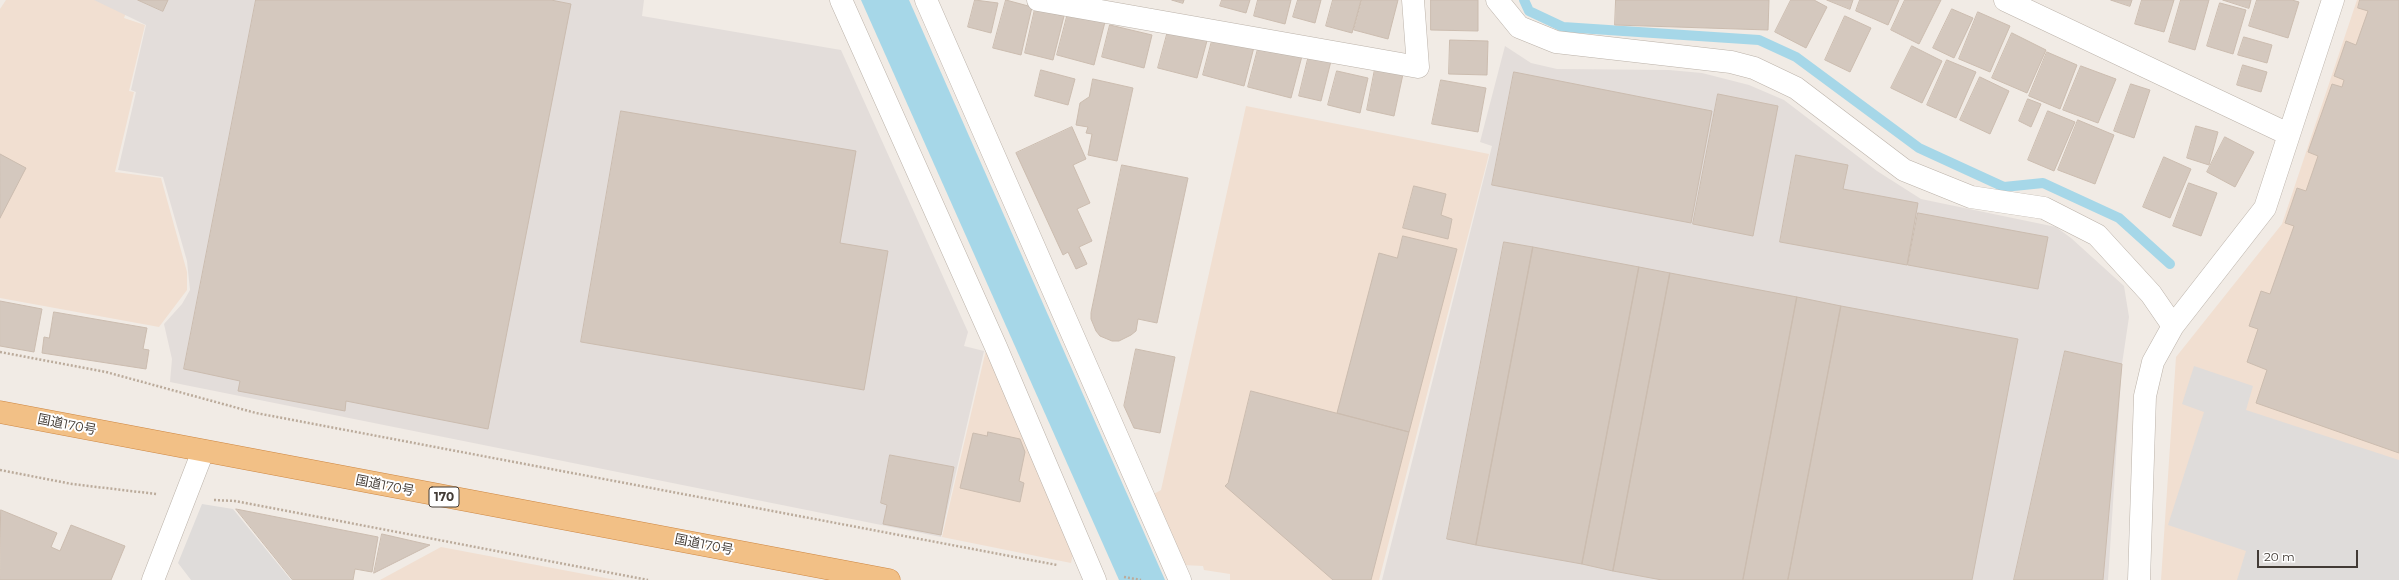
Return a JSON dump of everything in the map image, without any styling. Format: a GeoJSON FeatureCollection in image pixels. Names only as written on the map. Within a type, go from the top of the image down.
{"type":"FeatureCollection","features":[{"type":"Feature","properties":{"kind":"highway","name":"国道170号"},"geometry":{"type":"LineString","coordinates":[[0,412],[889,580]]}},
{"type":"Feature","properties":{"kind":"street"},"geometry":{"type":"LineString","coordinates":[[841,0],[996,347],[1095,580]]}},
{"type":"Feature","properties":{"kind":"street"},"geometry":{"type":"LineString","coordinates":[[926,0],[1180,580]]}},
{"type":"Feature","properties":{"kind":"street"},"geometry":{"type":"LineString","coordinates":[[1038,0],[1418,67],[1413,0]]}},
{"type":"Feature","properties":{"kind":"street"},"geometry":{"type":"LineString","coordinates":[[1497,0],[1520,28],[1556,42],[1731,62],[1754,68],[1772,76],[1796,88],[1904,170],[1971,197],[2044,208],[2097,235],[2151,294],[2173,326]]}},
{"type":"Feature","properties":{"kind":"street"},"geometry":{"type":"LineString","coordinates":[[2005,0],[2288,134]]}},
{"type":"Feature","properties":{"kind":"street"},"geometry":{"type":"LineString","coordinates":[[2139,580],[2145,396],[2153,362],[2173,326],[2265,208],[2332,0]]}},
{"type":"Feature","properties":{"kind":"street"},"geometry":{"type":"LineString","coordinates":[[153,580],[203,451]]}},
{"type":"Feature","properties":{"kind":"path"},"geometry":{"type":"LineString","coordinates":[[0,352],[106,372],[256,413],[1062,566]]}},
{"type":"Feature","properties":{"kind":"path"},"geometry":{"type":"LineString","coordinates":[[0,470],[72,484],[236,502],[648,580]]}},
{"type":"Feature","properties":{"kind":"path"},"geometry":{"type":"LineString","coordinates":[[1120,576],[1141,580]]}},
{"type":"Feature","properties":{"kind":"shaded area"},"geometry":{"type":"Polygon","coordinates":[[[6,0],[95,0],[126,13],[124,18],[145,25],[129,91],[134,92],[115,172],[161,178],[187,272],[187,290],[159,327],[0,298],[0,9],[6,0]]]}},
{"type":"Feature","properties":{"kind":"shaded area"},"geometry":{"type":"Polygon","coordinates":[[[94,0],[644,0],[642,16],[841,50],[968,332],[964,346],[984,351],[941,537],[170,382],[172,359],[164,324],[182,304],[190,290],[187,261],[163,177],[118,170],[136,92],[131,90],[146,25],[94,0]]]}},
{"type":"Feature","properties":{"kind":"shaded area"},"geometry":{"type":"Polygon","coordinates":[[[2357,0],[2399,0],[2399,580],[2161,580],[2176,357],[2282,224],[2357,0]]]}},
{"type":"Feature","properties":{"kind":"shaded area"},"geometry":{"type":"Polygon","coordinates":[[[1505,46],[1531,63],[1557,69],[1669,70],[1702,73],[1749,85],[1784,100],[1877,171],[1921,199],[2056,227],[2071,238],[2124,286],[2129,317],[2122,364],[2108,580],[1382,580],[1492,146],[1480,142],[1505,46]]]}},
{"type":"Feature","properties":{"kind":"shaded area"},"geometry":{"type":"Polygon","coordinates":[[[1246,106],[1489,154],[1379,580],[1230,580],[1230,574],[1204,570],[1203,566],[1183,565],[1152,495],[1161,490],[1246,106]]]}},
{"type":"Feature","properties":{"kind":"shaded area"},"geometry":{"type":"Polygon","coordinates":[[[986,350],[1074,549],[1071,563],[942,537],[986,350]]]}},
{"type":"Feature","properties":{"kind":"shaded area"},"geometry":{"type":"Polygon","coordinates":[[[2194,366],[2253,386],[2246,410],[2399,460],[2399,580],[2237,580],[2246,551],[2168,525],[2204,412],[2182,404],[2194,366]]]}},
{"type":"Feature","properties":{"kind":"shaded area"},"geometry":{"type":"Polygon","coordinates":[[[202,504],[233,509],[291,580],[191,580],[178,563],[202,504]]]}},
{"type":"Feature","properties":{"kind":"shaded area"},"geometry":{"type":"Polygon","coordinates":[[[441,547],[616,580],[380,580],[441,547]]]}},
{"type":"Feature","properties":{"kind":"water"},"geometry":{"type":"Polygon","coordinates":[[[861,0],[909,0],[1165,580],[1119,580],[861,0]]]}},
{"type":"Feature","properties":{"kind":"building"},"geometry":{"type":"Polygon","coordinates":[[[138,0],[168,0],[163,11],[138,0]]]}},
{"type":"Feature","properties":{"kind":"building"},"geometry":{"type":"Polygon","coordinates":[[[256,0],[551,0],[571,4],[488,429],[346,401],[345,411],[238,391],[240,381],[184,369],[256,0]]]}},
{"type":"Feature","properties":{"kind":"building"},"geometry":{"type":"Polygon","coordinates":[[[975,0],[998,3],[991,33],[968,27],[975,0]]]}},
{"type":"Feature","properties":{"kind":"building"},"geometry":{"type":"Polygon","coordinates":[[[1006,0],[1032,7],[1021,55],[993,48],[1006,0]]]}},
{"type":"Feature","properties":{"kind":"building"},"geometry":{"type":"Polygon","coordinates":[[[1172,0],[1184,0],[1183,3],[1172,0]]]}},
{"type":"Feature","properties":{"kind":"building"},"geometry":{"type":"Polygon","coordinates":[[[1222,0],[1250,0],[1246,13],[1220,6],[1222,0]]]}},
{"type":"Feature","properties":{"kind":"building"},"geometry":{"type":"Polygon","coordinates":[[[1258,0],[1291,0],[1285,24],[1254,16],[1258,0]]]}},
{"type":"Feature","properties":{"kind":"building"},"geometry":{"type":"Polygon","coordinates":[[[1298,0],[1321,0],[1315,23],[1293,17],[1298,0]]]}},
{"type":"Feature","properties":{"kind":"building"},"geometry":{"type":"Polygon","coordinates":[[[1333,0],[1361,0],[1352,33],[1326,26],[1333,0]]]}},
{"type":"Feature","properties":{"kind":"building"},"geometry":{"type":"Polygon","coordinates":[[[1362,0],[1398,0],[1388,39],[1354,30],[1362,0]]]}},
{"type":"Feature","properties":{"kind":"building"},"geometry":{"type":"Polygon","coordinates":[[[1431,0],[1478,0],[1478,31],[1431,30],[1431,0]]]}},
{"type":"Feature","properties":{"kind":"building"},"geometry":{"type":"Polygon","coordinates":[[[1616,0],[1769,0],[1768,30],[1615,25],[1616,0]]]}},
{"type":"Feature","properties":{"kind":"building"},"geometry":{"type":"Polygon","coordinates":[[[1791,0],[1814,0],[1827,7],[1806,48],[1775,32],[1791,0]]]}},
{"type":"Feature","properties":{"kind":"building"},"geometry":{"type":"Polygon","coordinates":[[[1827,0],[1853,0],[1850,9],[1827,0]]]}},
{"type":"Feature","properties":{"kind":"building"},"geometry":{"type":"Polygon","coordinates":[[[1860,0],[1899,0],[1888,25],[1856,11],[1860,0]]]}},
{"type":"Feature","properties":{"kind":"building"},"geometry":{"type":"Polygon","coordinates":[[[1905,0],[1941,0],[1919,44],[1891,30],[1905,0]]]}},
{"type":"Feature","properties":{"kind":"building"},"geometry":{"type":"Polygon","coordinates":[[[2111,0],[2132,0],[2130,6],[2111,0]]]}},
{"type":"Feature","properties":{"kind":"building"},"geometry":{"type":"Polygon","coordinates":[[[2142,0],[2174,0],[2164,32],[2135,24],[2142,0]]]}},
{"type":"Feature","properties":{"kind":"building"},"geometry":{"type":"Polygon","coordinates":[[[2181,0],[2209,0],[2195,50],[2169,42],[2181,0]]]}},
{"type":"Feature","properties":{"kind":"building"},"geometry":{"type":"Polygon","coordinates":[[[2223,0],[2251,0],[2249,8],[2223,0]]]}},
{"type":"Feature","properties":{"kind":"building"},"geometry":{"type":"Polygon","coordinates":[[[2257,0],[2292,0],[2299,2],[2288,38],[2249,26],[2257,0]]]}},
{"type":"Feature","properties":{"kind":"building"},"geometry":{"type":"Polygon","coordinates":[[[2360,0],[2399,0],[2399,453],[2256,403],[2267,370],[2247,362],[2258,329],[2249,326],[2261,291],[2270,294],[2294,226],[2285,223],[2297,188],[2306,191],[2318,156],[2308,152],[2332,84],[2342,87],[2344,80],[2334,76],[2346,41],[2356,45],[2368,11],[2358,8],[2360,0]]]}},
{"type":"Feature","properties":{"kind":"building"},"geometry":{"type":"Polygon","coordinates":[[[2220,3],[2246,10],[2233,54],[2207,46],[2220,3]]]}},
{"type":"Feature","properties":{"kind":"building"},"geometry":{"type":"Polygon","coordinates":[[[1035,9],[1064,16],[1053,60],[1025,53],[1035,9]]]}},
{"type":"Feature","properties":{"kind":"building"},"geometry":{"type":"Polygon","coordinates":[[[1069,9],[1106,18],[1094,65],[1057,55],[1069,9]]]}},
{"type":"Feature","properties":{"kind":"building"},"geometry":{"type":"Polygon","coordinates":[[[1952,9],[1973,18],[1954,58],[1933,48],[1952,9]]]}},
{"type":"Feature","properties":{"kind":"building"},"geometry":{"type":"Polygon","coordinates":[[[1978,12],[2010,26],[1990,72],[1959,59],[1978,12]]]}},
{"type":"Feature","properties":{"kind":"building"},"geometry":{"type":"Polygon","coordinates":[[[1845,16],[1871,28],[1850,72],[1825,60],[1845,16]]]}},
{"type":"Feature","properties":{"kind":"building"},"geometry":{"type":"Polygon","coordinates":[[[1110,25],[1152,35],[1144,68],[1102,57],[1110,25]]]}},
{"type":"Feature","properties":{"kind":"building"},"geometry":{"type":"Polygon","coordinates":[[[1169,27],[1208,37],[1197,78],[1158,68],[1169,27]]]}},
{"type":"Feature","properties":{"kind":"building"},"geometry":{"type":"Polygon","coordinates":[[[2012,33],[2046,50],[2027,93],[1992,78],[2012,33]]]}},
{"type":"Feature","properties":{"kind":"building"},"geometry":{"type":"Polygon","coordinates":[[[1213,37],[1254,47],[1244,86],[1203,75],[1213,37]]]}},
{"type":"Feature","properties":{"kind":"building"},"geometry":{"type":"Polygon","coordinates":[[[2244,37],[2272,45],[2267,63],[2238,55],[2244,37]]]}},
{"type":"Feature","properties":{"kind":"building"},"geometry":{"type":"Polygon","coordinates":[[[1450,40],[1488,41],[1487,75],[1449,74],[1450,40]]]}},
{"type":"Feature","properties":{"kind":"building"},"geometry":{"type":"Polygon","coordinates":[[[1259,45],[1302,56],[1291,98],[1248,87],[1259,45]]]}},
{"type":"Feature","properties":{"kind":"building"},"geometry":{"type":"Polygon","coordinates":[[[1912,46],[1942,61],[1922,103],[1891,88],[1912,46]]]}},
{"type":"Feature","properties":{"kind":"building"},"geometry":{"type":"Polygon","coordinates":[[[2047,52],[2077,65],[2060,109],[2029,96],[2047,52]]]}},
{"type":"Feature","properties":{"kind":"building"},"geometry":{"type":"Polygon","coordinates":[[[1309,55],[1331,61],[1321,101],[1299,96],[1309,55]]]}},
{"type":"Feature","properties":{"kind":"building"},"geometry":{"type":"Polygon","coordinates":[[[1947,60],[1976,72],[1956,118],[1927,105],[1947,60]]]}},
{"type":"Feature","properties":{"kind":"building"},"geometry":{"type":"Polygon","coordinates":[[[2243,65],[2267,72],[2261,92],[2237,85],[2243,65]]]}},
{"type":"Feature","properties":{"kind":"building"},"geometry":{"type":"Polygon","coordinates":[[[2081,66],[2116,79],[2098,123],[2063,110],[2081,66]]]}},
{"type":"Feature","properties":{"kind":"building"},"geometry":{"type":"Polygon","coordinates":[[[1375,69],[1403,74],[1394,116],[1367,110],[1375,69]]]}},
{"type":"Feature","properties":{"kind":"building"},"geometry":{"type":"Polygon","coordinates":[[[1041,70],[1075,79],[1068,105],[1035,96],[1041,70]]]}},
{"type":"Feature","properties":{"kind":"building"},"geometry":{"type":"Polygon","coordinates":[[[1337,71],[1368,78],[1360,113],[1328,105],[1337,71]]]}},
{"type":"Feature","properties":{"kind":"building"},"geometry":{"type":"Polygon","coordinates":[[[1514,72],[1712,111],[1691,223],[1492,185],[1514,72]]]}},
{"type":"Feature","properties":{"kind":"building"},"geometry":{"type":"Polygon","coordinates":[[[1980,77],[2009,91],[1990,134],[1960,120],[1980,77]]]}},
{"type":"Feature","properties":{"kind":"building"},"geometry":{"type":"Polygon","coordinates":[[[1093,79],[1133,88],[1117,161],[1088,155],[1092,134],[1086,133],[1088,127],[1076,125],[1080,103],[1089,97],[1093,79]]]}},
{"type":"Feature","properties":{"kind":"building"},"geometry":{"type":"Polygon","coordinates":[[[1441,80],[1486,88],[1478,132],[1432,124],[1441,80]]]}},
{"type":"Feature","properties":{"kind":"building"},"geometry":{"type":"Polygon","coordinates":[[[2131,84],[2150,90],[2134,138],[2114,131],[2131,84]]]}},
{"type":"Feature","properties":{"kind":"building"},"geometry":{"type":"Polygon","coordinates":[[[1718,94],[1778,106],[1753,236],[1693,224],[1718,94]]]}},
{"type":"Feature","properties":{"kind":"building"},"geometry":{"type":"Polygon","coordinates":[[[2028,99],[2041,104],[2031,127],[2019,121],[2028,99]]]}},
{"type":"Feature","properties":{"kind":"building"},"geometry":{"type":"Polygon","coordinates":[[[621,111],[856,151],[840,243],[888,251],[864,390],[581,342],[621,111]]]}},
{"type":"Feature","properties":{"kind":"building"},"geometry":{"type":"Polygon","coordinates":[[[2048,111],[2075,122],[2054,171],[2028,160],[2048,111]]]}},
{"type":"Feature","properties":{"kind":"building"},"geometry":{"type":"Polygon","coordinates":[[[2078,120],[2114,135],[2095,184],[2058,170],[2078,120]]]}},
{"type":"Feature","properties":{"kind":"building"},"geometry":{"type":"Polygon","coordinates":[[[2196,126],[2218,132],[2209,165],[2187,158],[2196,126]]]}},
{"type":"Feature","properties":{"kind":"building"},"geometry":{"type":"Polygon","coordinates":[[[1072,127],[1086,159],[1073,165],[1090,203],[1077,209],[1092,241],[1079,247],[1087,264],[1076,269],[1068,252],[1063,255],[1016,153],[1072,127]]]}},
{"type":"Feature","properties":{"kind":"building"},"geometry":{"type":"Polygon","coordinates":[[[2225,137],[2254,152],[2235,187],[2207,172],[2225,137]]]}},
{"type":"Feature","properties":{"kind":"building"},"geometry":{"type":"Polygon","coordinates":[[[0,154],[26,168],[0,218],[0,154]]]}},
{"type":"Feature","properties":{"kind":"building"},"geometry":{"type":"Polygon","coordinates":[[[1796,155],[1848,165],[1843,189],[1918,203],[1907,265],[1780,242],[1796,155]]]}},
{"type":"Feature","properties":{"kind":"building"},"geometry":{"type":"Polygon","coordinates":[[[2164,157],[2191,169],[2170,218],[2143,207],[2164,157]]]}},
{"type":"Feature","properties":{"kind":"building"},"geometry":{"type":"Polygon","coordinates":[[[1122,165],[1188,178],[1157,323],[1138,319],[1136,331],[1119,341],[1112,341],[1100,336],[1096,331],[1091,319],[1091,313],[1122,165]]]}},
{"type":"Feature","properties":{"kind":"building"},"geometry":{"type":"Polygon","coordinates":[[[2189,183],[2217,193],[2201,236],[2173,226],[2189,183]]]}},
{"type":"Feature","properties":{"kind":"building"},"geometry":{"type":"Polygon","coordinates":[[[1414,186],[1446,194],[1441,215],[1452,219],[1448,239],[1403,228],[1414,186]]]}},
{"type":"Feature","properties":{"kind":"building"},"geometry":{"type":"Polygon","coordinates":[[[1918,213],[2048,237],[2038,289],[1908,265],[1918,213]]]}},
{"type":"Feature","properties":{"kind":"building"},"geometry":{"type":"Polygon","coordinates":[[[1403,236],[1457,249],[1409,432],[1337,413],[1379,253],[1397,258],[1403,236]]]}},
{"type":"Feature","properties":{"kind":"building"},"geometry":{"type":"Polygon","coordinates":[[[1504,242],[1533,247],[1476,545],[1447,539],[1504,242]]]}},
{"type":"Feature","properties":{"kind":"building"},"geometry":{"type":"Polygon","coordinates":[[[1533,247],[1639,267],[1582,564],[1476,545],[1533,247]]]}},
{"type":"Feature","properties":{"kind":"building"},"geometry":{"type":"Polygon","coordinates":[[[1639,267],[1670,273],[1613,571],[1582,564],[1639,267]]]}},
{"type":"Feature","properties":{"kind":"building"},"geometry":{"type":"Polygon","coordinates":[[[1670,273],[1797,297],[1743,580],[1662,580],[1613,571],[1670,273]]]}},
{"type":"Feature","properties":{"kind":"building"},"geometry":{"type":"Polygon","coordinates":[[[1797,297],[1841,306],[1788,580],[1743,580],[1797,297]]]}},
{"type":"Feature","properties":{"kind":"building"},"geometry":{"type":"Polygon","coordinates":[[[0,301],[42,309],[34,352],[0,346],[0,301]]]}},
{"type":"Feature","properties":{"kind":"building"},"geometry":{"type":"Polygon","coordinates":[[[1841,306],[2018,339],[1972,580],[1788,580],[1841,306]]]}},
{"type":"Feature","properties":{"kind":"building"},"geometry":{"type":"Polygon","coordinates":[[[54,312],[147,328],[143,349],[149,350],[146,369],[42,353],[44,337],[49,338],[54,312]]]}},
{"type":"Feature","properties":{"kind":"building"},"geometry":{"type":"Polygon","coordinates":[[[1136,349],[1175,357],[1160,433],[1134,428],[1124,406],[1136,349]]]}},
{"type":"Feature","properties":{"kind":"building"},"geometry":{"type":"Polygon","coordinates":[[[2065,351],[2122,364],[2103,580],[2014,580],[2065,351]]]}},
{"type":"Feature","properties":{"kind":"building"},"geometry":{"type":"Polygon","coordinates":[[[1251,391],[1409,432],[1371,580],[1333,580],[1225,486],[1228,483],[1251,391]]]}},
{"type":"Feature","properties":{"kind":"building"},"geometry":{"type":"Polygon","coordinates":[[[988,432],[1020,439],[1025,452],[1019,481],[1024,483],[1020,502],[960,488],[973,433],[987,436],[988,432]]]}},
{"type":"Feature","properties":{"kind":"building"},"geometry":{"type":"Polygon","coordinates":[[[890,455],[954,467],[941,535],[883,524],[887,505],[881,503],[890,455]]]}},
{"type":"Feature","properties":{"kind":"building"},"geometry":{"type":"Polygon","coordinates":[[[236,509],[378,537],[372,572],[355,569],[353,580],[293,580],[236,509]]]}},
{"type":"Feature","properties":{"kind":"building"},"geometry":{"type":"Polygon","coordinates":[[[1,510],[57,533],[51,547],[60,551],[71,525],[125,546],[111,580],[0,580],[1,510]]]}},
{"type":"Feature","properties":{"kind":"building"},"geometry":{"type":"Polygon","coordinates":[[[382,534],[430,545],[374,573],[382,534]]]}},
{"type":"Feature","properties":{"kind":"waterway"},"geometry":{"type":"LineString","coordinates":[[1524,0],[1529,11],[1563,27],[1759,40],[1796,57],[1919,148],[2004,187],[2043,183],[2119,218],[2170,264]]}}]}
